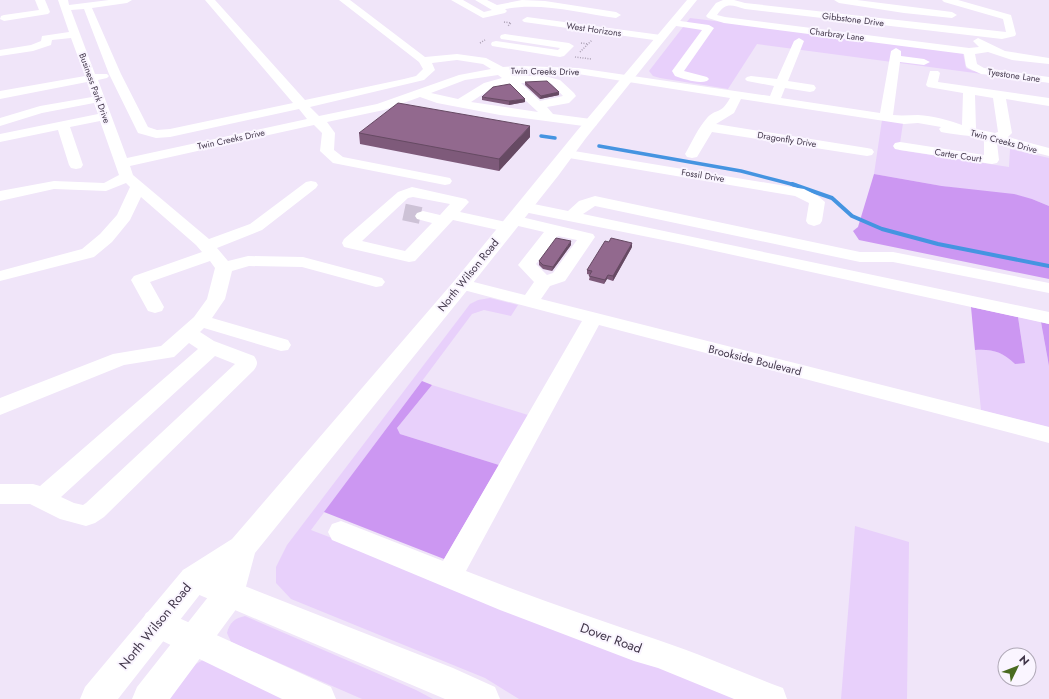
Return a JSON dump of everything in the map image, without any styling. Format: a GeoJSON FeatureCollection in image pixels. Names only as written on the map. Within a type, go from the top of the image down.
{"type":"FeatureCollection","features":[{"type":"Feature","properties":{"kind":"main road","name":"North Wilson Road"},"geometry":{"type":"LineString","coordinates":[[96,699],[194,579],[242,548],[462,284],[692,0]]}},
{"type":"Feature","properties":{"kind":"main road","name":"North Wilson Road"},"geometry":{"type":"LineString","coordinates":[[149,699],[195,641],[229,594],[242,548]]}},
{"type":"Feature","properties":{"kind":"main road"},"geometry":{"type":"LineString","coordinates":[[194,579],[441,680],[483,699]]}},
{"type":"Feature","properties":{"kind":"main road"},"geometry":{"type":"LineString","coordinates":[[157,623],[319,699]]}},
{"type":"Feature","properties":{"kind":"street","name":"Business Park Drive"},"geometry":{"type":"LineString","coordinates":[[40,0],[58,9],[75,34],[98,99],[129,175]]}},
{"type":"Feature","properties":{"kind":"street"},"geometry":{"type":"LineString","coordinates":[[4,18],[90,2],[127,0]]}},
{"type":"Feature","properties":{"kind":"street"},"geometry":{"type":"LineString","coordinates":[[210,0],[316,121],[327,127],[330,132],[327,152],[338,160],[445,181]]}},
{"type":"Feature","properties":{"kind":"street"},"geometry":{"type":"LineString","coordinates":[[90,2],[115,74],[143,130],[156,134],[170,133],[407,82],[420,78],[429,70],[428,65],[423,60],[344,0]]}},
{"type":"Feature","properties":{"kind":"street"},"geometry":{"type":"LineString","coordinates":[[456,0],[483,15],[502,11],[480,0]]}},
{"type":"Feature","properties":{"kind":"street"},"geometry":{"type":"LineString","coordinates":[[839,0],[904,10],[952,15]]}},
{"type":"Feature","properties":{"kind":"street","name":"Gibbstone Drive"},"geometry":{"type":"LineString","coordinates":[[729,1],[745,6],[1002,36],[1010,34],[1008,18],[996,12],[951,1]]}},
{"type":"Feature","properties":{"kind":"street","name":"Charbray Lane"},"geometry":{"type":"LineString","coordinates":[[729,1],[719,5],[711,16],[724,20],[969,51],[989,49]]}},
{"type":"Feature","properties":{"kind":"street"},"geometry":{"type":"LineString","coordinates":[[951,1],[953,30]]}},
{"type":"Feature","properties":{"kind":"street"},"geometry":{"type":"LineString","coordinates":[[495,8],[522,3],[545,3],[616,15]]}},
{"type":"Feature","properties":{"kind":"street"},"geometry":{"type":"LineString","coordinates":[[505,36],[569,46],[560,54],[496,44],[505,36],[527,20],[545,3]]}},
{"type":"Feature","properties":{"kind":"street","name":"West Horizons"},"geometry":{"type":"LineString","coordinates":[[527,20],[661,38]]}},
{"type":"Feature","properties":{"kind":"street"},"geometry":{"type":"LineString","coordinates":[[673,23],[709,28],[678,71],[679,74],[778,92],[810,88]]}},
{"type":"Feature","properties":{"kind":"street"},"geometry":{"type":"LineString","coordinates":[[0,53],[39,46],[47,43],[41,28]]}},
{"type":"Feature","properties":{"kind":"street"},"geometry":{"type":"LineString","coordinates":[[977,33],[978,40],[989,49],[1018,57],[1049,61]]}},
{"type":"Feature","properties":{"kind":"street"},"geometry":{"type":"LineString","coordinates":[[46,38],[75,34]]}},
{"type":"Feature","properties":{"kind":"street"},"geometry":{"type":"LineString","coordinates":[[786,40],[812,43]]}},
{"type":"Feature","properties":{"kind":"street"},"geometry":{"type":"LineString","coordinates":[[778,92],[799,41]]}},
{"type":"Feature","properties":{"kind":"street","name":"Tyestone Lane"},"geometry":{"type":"LineString","coordinates":[[969,51],[972,66],[981,71],[1046,83]]}},
{"type":"Feature","properties":{"kind":"street"},"geometry":{"type":"LineString","coordinates":[[886,117],[895,54],[924,62]]}},
{"type":"Feature","properties":{"kind":"street"},"geometry":{"type":"LineString","coordinates":[[423,60],[449,57],[478,59],[493,65],[501,70],[550,116]]}},
{"type":"Feature","properties":{"kind":"street"},"geometry":{"type":"LineString","coordinates":[[71,70],[89,73],[115,74]]}},
{"type":"Feature","properties":{"kind":"street","name":"Twin Creeks Drive"},"geometry":{"type":"LineString","coordinates":[[0,196],[54,185],[106,187],[129,175],[316,121],[394,103],[463,77],[501,70],[558,70],[737,95],[778,92],[918,124],[949,130],[964,130],[1049,152]]}},
{"type":"Feature","properties":{"kind":"street"},"geometry":{"type":"LineString","coordinates":[[0,95],[52,85],[89,73]]}},
{"type":"Feature","properties":{"kind":"street"},"geometry":{"type":"LineString","coordinates":[[934,73],[932,85],[1048,102],[1046,83]]}},
{"type":"Feature","properties":{"kind":"street"},"geometry":{"type":"LineString","coordinates":[[461,103],[488,85],[510,80],[544,79],[556,82],[570,96],[565,100],[537,105]]}},
{"type":"Feature","properties":{"kind":"street"},"geometry":{"type":"LineString","coordinates":[[751,79],[778,92]]}},
{"type":"Feature","properties":{"kind":"street"},"geometry":{"type":"LineString","coordinates":[[52,85],[57,106]]}},
{"type":"Feature","properties":{"kind":"street"},"geometry":{"type":"LineString","coordinates":[[964,130],[969,90]]}},
{"type":"Feature","properties":{"kind":"street"},"geometry":{"type":"LineString","coordinates":[[421,93],[436,99],[500,111],[550,116],[591,123]]}},
{"type":"Feature","properties":{"kind":"street"},"geometry":{"type":"LineString","coordinates":[[692,154],[712,120],[730,110],[737,95]]}},
{"type":"Feature","properties":{"kind":"street"},"geometry":{"type":"LineString","coordinates":[[991,138],[1005,133],[999,95]]}},
{"type":"Feature","properties":{"kind":"street"},"geometry":{"type":"LineString","coordinates":[[0,122],[57,106],[98,99]]}},
{"type":"Feature","properties":{"kind":"street"},"geometry":{"type":"LineString","coordinates":[[394,103],[417,107]]}},
{"type":"Feature","properties":{"kind":"street"},"geometry":{"type":"LineString","coordinates":[[432,110],[523,126]]}},
{"type":"Feature","properties":{"kind":"street"},"geometry":{"type":"LineString","coordinates":[[0,138],[105,116]]}},
{"type":"Feature","properties":{"kind":"street"},"geometry":{"type":"LineString","coordinates":[[63,125],[76,165]]}},
{"type":"Feature","properties":{"kind":"street","name":"Dragonfly Drive"},"geometry":{"type":"LineString","coordinates":[[707,127],[868,152]]}},
{"type":"Feature","properties":{"kind":"street","name":"Carter Court"},"geometry":{"type":"LineString","coordinates":[[900,146],[992,160],[990,148],[991,138]]}},
{"type":"Feature","properties":{"kind":"street","name":"Fossil Drive"},"geometry":{"type":"LineString","coordinates":[[568,154],[799,192],[813,198],[817,202],[814,220]]}},
{"type":"Feature","properties":{"kind":"street"},"geometry":{"type":"LineString","coordinates":[[129,175],[215,256],[248,261],[303,262],[376,282]]}},
{"type":"Feature","properties":{"kind":"street"},"geometry":{"type":"LineString","coordinates":[[0,276],[88,253],[106,238],[124,217],[129,175]]}},
{"type":"Feature","properties":{"kind":"street"},"geometry":{"type":"LineString","coordinates":[[154,307],[140,280],[215,256],[311,185]]}},
{"type":"Feature","properties":{"kind":"street"},"geometry":{"type":"LineString","coordinates":[[412,192],[461,202],[449,215],[409,257],[350,243],[403,195],[412,192]]}},
{"type":"Feature","properties":{"kind":"street"},"geometry":{"type":"LineString","coordinates":[[404,212],[396,210],[394,206],[402,201],[409,200],[449,215]]}},
{"type":"Feature","properties":{"kind":"street"},"geometry":{"type":"LineString","coordinates":[[572,217],[579,207],[588,202],[595,201],[860,257],[893,257],[1049,288]]}},
{"type":"Feature","properties":{"kind":"street"},"geometry":{"type":"LineString","coordinates":[[524,207],[1049,318]]}},
{"type":"Feature","properties":{"kind":"street"},"geometry":{"type":"LineString","coordinates":[[423,216],[449,215],[554,230],[587,237],[559,277],[544,282],[529,302]]}},
{"type":"Feature","properties":{"kind":"street"},"geometry":{"type":"LineString","coordinates":[[544,282],[527,265],[554,230]]}},
{"type":"Feature","properties":{"kind":"street"},"geometry":{"type":"LineString","coordinates":[[0,407],[120,359],[167,352],[194,327],[216,299],[215,256]]}},
{"type":"Feature","properties":{"kind":"street","name":"Brookside Boulevard"},"geometry":{"type":"LineString","coordinates":[[462,284],[1049,435]]}},
{"type":"Feature","properties":{"kind":"street"},"geometry":{"type":"LineString","coordinates":[[449,576],[593,318]]}},
{"type":"Feature","properties":{"kind":"street"},"geometry":{"type":"LineString","coordinates":[[194,327],[281,345]]}},
{"type":"Feature","properties":{"kind":"street"},"geometry":{"type":"LineString","coordinates":[[0,494],[32,494],[44,498],[69,512],[86,516],[95,510],[246,365],[247,361],[213,347],[194,327]]}},
{"type":"Feature","properties":{"kind":"street"},"geometry":{"type":"LineString","coordinates":[[44,498],[213,347]]}},
{"type":"Feature","properties":{"kind":"street","name":"Dover Road"},"geometry":{"type":"LineString","coordinates":[[341,532],[510,601],[634,647],[658,654],[772,699]]}},
{"type":"Feature","properties":{"kind":"path"},"geometry":{"type":"LineString","coordinates":[[588,38],[592,40],[574,57],[591,59]]}},
{"type":"Feature","properties":{"kind":"path"},"geometry":{"type":"LineString","coordinates":[[581,41],[578,42],[588,44]]}},
{"type":"Feature","properties":{"kind":"shaded area"},"geometry":{"type":"Polygon","coordinates":[[[690,18],[959,51],[963,53],[966,68],[973,71],[1049,81],[1049,83],[757,44],[728,89],[653,76],[649,71],[690,18]]]}},
{"type":"Feature","properties":{"kind":"shaded area"},"geometry":{"type":"Polygon","coordinates":[[[882,120],[903,123],[899,150],[1009,167],[1010,149],[1049,158],[1049,206],[1032,199],[942,186],[874,174],[882,120]]]}},
{"type":"Feature","properties":{"kind":"shaded area"},"geometry":{"type":"Polygon","coordinates":[[[874,174],[942,186],[1014,194],[1049,206],[1049,279],[859,240],[853,231],[858,227],[874,174]]]}},
{"type":"Feature","properties":{"kind":"shaded area"},"geometry":{"type":"Polygon","coordinates":[[[490,298],[518,305],[511,316],[484,310],[472,314],[311,530],[749,699],[519,699],[485,678],[291,599],[276,583],[276,567],[287,545],[470,304],[478,300],[490,298]]]}},
{"type":"Feature","properties":{"kind":"shaded area"},"geometry":{"type":"Polygon","coordinates":[[[971,307],[1018,317],[1025,363],[1015,364],[997,352],[975,350],[971,307]]]}},
{"type":"Feature","properties":{"kind":"shaded area"},"geometry":{"type":"Polygon","coordinates":[[[1018,317],[1041,322],[1049,366],[1049,427],[981,410],[975,350],[997,352],[1015,364],[1025,362],[1018,317]]]}},
{"type":"Feature","properties":{"kind":"shaded area"},"geometry":{"type":"Polygon","coordinates":[[[1041,322],[1049,324],[1049,366],[1041,322]]]}},
{"type":"Feature","properties":{"kind":"shaded area"},"geometry":{"type":"Polygon","coordinates":[[[422,381],[432,385],[397,428],[400,434],[499,465],[444,559],[324,512],[422,381]]]}},
{"type":"Feature","properties":{"kind":"shaded area"},"geometry":{"type":"Polygon","coordinates":[[[432,385],[528,415],[499,465],[400,434],[397,428],[432,385]]]}},
{"type":"Feature","properties":{"kind":"shaded area"},"geometry":{"type":"Polygon","coordinates":[[[855,526],[909,542],[907,699],[841,699],[855,526]]]}},
{"type":"Feature","properties":{"kind":"shaded area"},"geometry":{"type":"Polygon","coordinates":[[[245,616],[416,690],[433,699],[362,699],[231,642],[227,633],[229,626],[238,618],[245,616]]]}},
{"type":"Feature","properties":{"kind":"shaded area"},"geometry":{"type":"Polygon","coordinates":[[[203,660],[291,699],[169,699],[196,664],[203,660]]]}},
{"type":"Feature","properties":{"kind":"building"},"geometry":{"type":"Polygon","coordinates":[[[547,81],[559,92],[541,96],[525,82],[547,81]]]}},
{"type":"Feature","properties":{"kind":"building"},"geometry":{"type":"Polygon","coordinates":[[[510,84],[525,99],[509,101],[482,97],[493,87],[510,84]]]}},
{"type":"Feature","properties":{"kind":"building"},"geometry":{"type":"Polygon","coordinates":[[[398,103],[530,126],[499,159],[359,133],[398,103]]]}},
{"type":"Feature","properties":{"kind":"building"},"geometry":{"type":"Polygon","coordinates":[[[556,238],[571,241],[553,267],[543,265],[539,261],[556,238]]]}},
{"type":"Feature","properties":{"kind":"building"},"geometry":{"type":"Polygon","coordinates":[[[611,238],[632,243],[613,276],[608,275],[605,280],[589,276],[592,271],[587,270],[605,241],[609,242],[611,238]]]}},
{"type":"Feature","properties":{"kind":"waterway"},"geometry":{"type":"LineString","coordinates":[[541,136],[555,138]]}},
{"type":"Feature","properties":{"kind":"waterway"},"geometry":{"type":"LineString","coordinates":[[599,146],[741,171],[794,185]]}},
{"type":"Feature","properties":{"kind":"waterway"},"geometry":{"type":"LineString","coordinates":[[794,185],[832,198],[852,216],[882,229],[938,244],[1049,266]]}},
{"type":"Feature","properties":{"kind":"tunnel"},"geometry":{"type":"LineString","coordinates":[[404,212],[423,216]]}}]}
